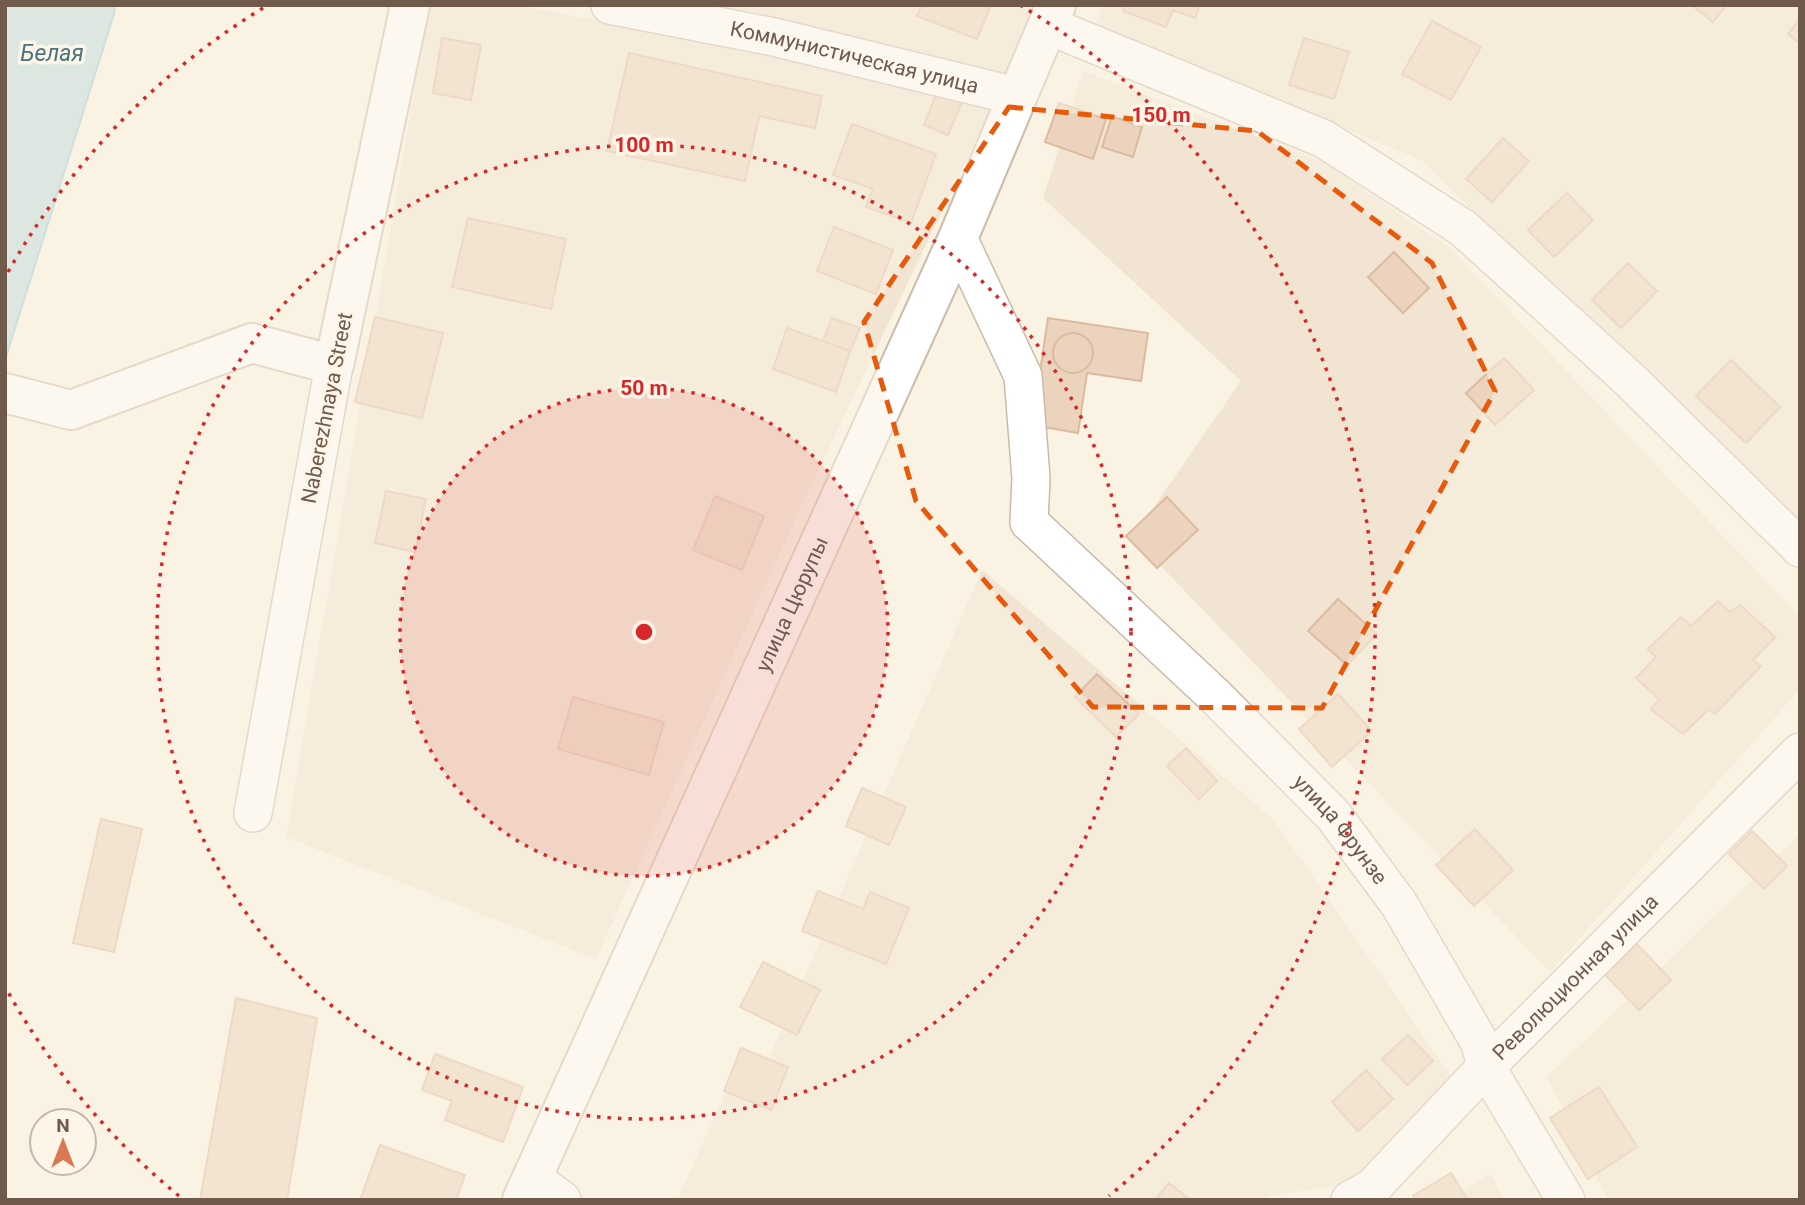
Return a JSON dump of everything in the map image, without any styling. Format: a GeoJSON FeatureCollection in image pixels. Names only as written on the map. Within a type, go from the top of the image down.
{"type":"FeatureCollection","features":[{"type":"Feature","properties":{"kind":"main road","name":"Naberezhnaya Street"},"geometry":{"type":"LineString","coordinates":[[334,365],[410,5]]}},
{"type":"Feature","properties":{"kind":"main road","name":"улица Цюрупы"},"geometry":{"type":"LineString","coordinates":[[527,1189],[958,238],[1052,15]]}},
{"type":"Feature","properties":{"kind":"main road"},"geometry":{"type":"LineString","coordinates":[[5,393],[71,410],[252,343],[334,365]]}},
{"type":"Feature","properties":{"kind":"street","name":"Коммунистическая улица"},"geometry":{"type":"LineString","coordinates":[[610,5],[774,37],[1016,96]]}},
{"type":"Feature","properties":{"kind":"street"},"geometry":{"type":"LineString","coordinates":[[1052,15],[1324,139],[1463,228],[1630,380],[1800,548]]}},
{"type":"Feature","properties":{"kind":"street","name":"улица Фрунзе"},"geometry":{"type":"LineString","coordinates":[[958,238],[1023,376],[1031,478],[1029,522],[1215,696],[1332,815],[1399,904],[1480,1043],[1486,1067],[1566,1200]]}},
{"type":"Feature","properties":{"kind":"street","name":"Naberezhnaya Street"},"geometry":{"type":"LineString","coordinates":[[253,813],[334,365]]}},
{"type":"Feature","properties":{"kind":"street","name":"Революционная улица"},"geometry":{"type":"LineString","coordinates":[[1350,1200],[1372,1188],[1486,1067],[1800,752]]}},
{"type":"Feature","properties":{"kind":"street"},"geometry":{"type":"LineString","coordinates":[[527,1189],[562,1200]]}},
{"type":"Feature","properties":{"kind":"highlighted area"},"geometry":{"type":"Polygon","coordinates":[[[1009,107],[1257,131],[1432,263],[1495,391],[1322,708],[1093,707],[916,501],[864,322],[1009,107]]]}},
{"type":"Feature","properties":{"kind":"shaded area"},"geometry":{"type":"Polygon","coordinates":[[[429,5],[519,5],[887,77],[994,102],[799,511],[596,959],[286,837],[429,5]]]}},
{"type":"Feature","properties":{"kind":"shaded area"},"geometry":{"type":"Polygon","coordinates":[[[656,5],[1054,5],[1022,90],[656,5]]]}},
{"type":"Feature","properties":{"kind":"shaded area"},"geometry":{"type":"Polygon","coordinates":[[[1102,5],[1800,5],[1800,528],[1421,160],[1095,25],[1102,5]]]}},
{"type":"Feature","properties":{"kind":"shaded area"},"geometry":{"type":"Polygon","coordinates":[[[1083,71],[1322,161],[1450,248],[1800,617],[1800,689],[1550,972],[1133,537],[1241,381],[1043,198],[1083,71]]]}},
{"type":"Feature","properties":{"kind":"shaded area"},"geometry":{"type":"Polygon","coordinates":[[[982,570],[1273,819],[1457,1085],[1366,1181],[1269,1196],[1267,1200],[677,1200],[738,1066],[762,1074],[982,570]]]}},
{"type":"Feature","properties":{"kind":"shaded area"},"geometry":{"type":"Polygon","coordinates":[[[1800,834],[1800,1200],[1608,1200],[1547,1077],[1800,834]]]}},
{"type":"Feature","properties":{"kind":"shaded area"},"geometry":{"type":"Polygon","coordinates":[[[1490,1174],[1505,1200],[1445,1200],[1490,1174]]]}},
{"type":"Feature","properties":{"kind":"water","name":"Белая"},"geometry":{"type":"Polygon","coordinates":[[[5,5],[115,5],[5,360],[5,5]]]}},
{"type":"Feature","properties":{"kind":"building"},"geometry":{"type":"Polygon","coordinates":[[[922,5],[991,5],[977,39],[917,16],[922,5]]]}},
{"type":"Feature","properties":{"kind":"building"},"geometry":{"type":"Polygon","coordinates":[[[1125,5],[1200,5],[1195,18],[1173,10],[1166,27],[1123,11],[1125,5]]]}},
{"type":"Feature","properties":{"kind":"building"},"geometry":{"type":"Polygon","coordinates":[[[1692,5],[1726,5],[1713,22],[1692,5]]]}},
{"type":"Feature","properties":{"kind":"building"},"geometry":{"type":"Polygon","coordinates":[[[1800,18],[1800,43],[1788,34],[1800,18]]]}},
{"type":"Feature","properties":{"kind":"building"},"geometry":{"type":"Polygon","coordinates":[[[1432,21],[1481,47],[1451,100],[1402,74],[1432,21]]]}},
{"type":"Feature","properties":{"kind":"building"},"geometry":{"type":"Polygon","coordinates":[[[442,38],[481,45],[471,100],[433,93],[442,38]]]}},
{"type":"Feature","properties":{"kind":"building"},"geometry":{"type":"Polygon","coordinates":[[[1304,38],[1349,52],[1334,99],[1289,85],[1304,38]]]}},
{"type":"Feature","properties":{"kind":"building"},"geometry":{"type":"Polygon","coordinates":[[[629,53],[822,96],[815,128],[759,116],[745,181],[607,151],[629,53]]]}},
{"type":"Feature","properties":{"kind":"building"},"geometry":{"type":"Polygon","coordinates":[[[937,92],[962,102],[948,135],[924,125],[937,92]]]}},
{"type":"Feature","properties":{"kind":"building"},"geometry":{"type":"Polygon","coordinates":[[[1059,103],[1106,119],[1093,159],[1045,142],[1059,103]]]}},
{"type":"Feature","properties":{"kind":"building"},"geometry":{"type":"Polygon","coordinates":[[[1112,116],[1142,127],[1133,157],[1102,147],[1112,116]]]}},
{"type":"Feature","properties":{"kind":"building"},"geometry":{"type":"Polygon","coordinates":[[[852,124],[936,154],[911,223],[866,207],[873,189],[833,175],[852,124]]]}},
{"type":"Feature","properties":{"kind":"building"},"geometry":{"type":"Polygon","coordinates":[[[1503,138],[1529,161],[1492,202],[1466,179],[1503,138]]]}},
{"type":"Feature","properties":{"kind":"building"},"geometry":{"type":"Polygon","coordinates":[[[1567,193],[1593,220],[1554,257],[1528,230],[1567,193]]]}},
{"type":"Feature","properties":{"kind":"building"},"geometry":{"type":"Polygon","coordinates":[[[468,218],[566,239],[551,309],[452,287],[468,218]]]}},
{"type":"Feature","properties":{"kind":"building"},"geometry":{"type":"Polygon","coordinates":[[[834,227],[893,250],[876,294],[817,271],[834,227]]]}},
{"type":"Feature","properties":{"kind":"building"},"geometry":{"type":"Polygon","coordinates":[[[1394,252],[1429,288],[1403,313],[1368,277],[1394,252]]]}},
{"type":"Feature","properties":{"kind":"building"},"geometry":{"type":"Polygon","coordinates":[[[1628,263],[1657,291],[1621,328],[1592,300],[1628,263]]]}},
{"type":"Feature","properties":{"kind":"building"},"geometry":{"type":"Polygon","coordinates":[[[375,317],[443,333],[422,418],[355,402],[375,317]]]}},
{"type":"Feature","properties":{"kind":"building"},"geometry":{"type":"Polygon","coordinates":[[[832,318],[860,328],[850,351],[823,341],[832,318]]]}},
{"type":"Feature","properties":{"kind":"building"},"geometry":{"type":"Polygon","coordinates":[[[1048,318],[1148,333],[1141,381],[1087,373],[1078,433],[1032,425],[1048,318]]]}},
{"type":"Feature","properties":{"kind":"building"},"geometry":{"type":"Polygon","coordinates":[[[787,328],[850,351],[836,392],[773,369],[787,328]]]}},
{"type":"Feature","properties":{"kind":"building"},"geometry":{"type":"Polygon","coordinates":[[[1073,333],[1081,334],[1087,339],[1092,345],[1092,361],[1087,367],[1081,372],[1073,373],[1065,372],[1059,367],[1054,361],[1053,353],[1054,345],[1059,339],[1065,334],[1073,333]]]}},
{"type":"Feature","properties":{"kind":"building"},"geometry":{"type":"Polygon","coordinates":[[[1504,358],[1534,390],[1495,425],[1466,393],[1504,358]]]}},
{"type":"Feature","properties":{"kind":"building"},"geometry":{"type":"Polygon","coordinates":[[[1731,360],[1780,407],[1746,443],[1696,396],[1731,360]]]}},
{"type":"Feature","properties":{"kind":"building"},"geometry":{"type":"Polygon","coordinates":[[[386,491],[426,499],[415,552],[375,543],[386,491]]]}},
{"type":"Feature","properties":{"kind":"building"},"geometry":{"type":"Polygon","coordinates":[[[715,496],[764,516],[742,570],[693,550],[715,496]]]}},
{"type":"Feature","properties":{"kind":"building"},"geometry":{"type":"Polygon","coordinates":[[[1167,497],[1198,530],[1157,568],[1126,536],[1167,497]]]}},
{"type":"Feature","properties":{"kind":"building"},"geometry":{"type":"Polygon","coordinates":[[[1338,599],[1377,634],[1347,665],[1308,631],[1338,599]]]}},
{"type":"Feature","properties":{"kind":"building"},"geometry":{"type":"Polygon","coordinates":[[[1718,601],[1730,612],[1740,605],[1775,637],[1753,660],[1761,666],[1715,714],[1709,709],[1683,734],[1651,709],[1659,699],[1636,678],[1656,657],[1648,649],[1681,617],[1691,626],[1718,601]]]}},
{"type":"Feature","properties":{"kind":"building"},"geometry":{"type":"Polygon","coordinates":[[[1097,674],[1139,714],[1116,737],[1075,697],[1097,674]]]}},
{"type":"Feature","properties":{"kind":"building"},"geometry":{"type":"Polygon","coordinates":[[[1338,694],[1372,731],[1332,767],[1299,729],[1338,694]]]}},
{"type":"Feature","properties":{"kind":"building"},"geometry":{"type":"Polygon","coordinates":[[[573,697],[664,722],[649,775],[558,749],[573,697]]]}},
{"type":"Feature","properties":{"kind":"building"},"geometry":{"type":"Polygon","coordinates":[[[1186,748],[1217,781],[1199,799],[1167,766],[1186,748]]]}},
{"type":"Feature","properties":{"kind":"building"},"geometry":{"type":"Polygon","coordinates":[[[862,788],[906,807],[889,845],[846,826],[862,788]]]}},
{"type":"Feature","properties":{"kind":"building"},"geometry":{"type":"Polygon","coordinates":[[[101,819],[142,829],[114,952],[73,943],[101,819]]]}},
{"type":"Feature","properties":{"kind":"building"},"geometry":{"type":"Polygon","coordinates":[[[1475,829],[1513,870],[1474,906],[1436,865],[1475,829]]]}},
{"type":"Feature","properties":{"kind":"building"},"geometry":{"type":"Polygon","coordinates":[[[1752,831],[1787,866],[1764,889],[1729,854],[1752,831]]]}},
{"type":"Feature","properties":{"kind":"building"},"geometry":{"type":"Polygon","coordinates":[[[818,891],[863,909],[870,892],[909,908],[886,964],[802,931],[818,891]]]}},
{"type":"Feature","properties":{"kind":"building"},"geometry":{"type":"Polygon","coordinates":[[[1637,944],[1671,980],[1639,1010],[1605,975],[1637,944]]]}},
{"type":"Feature","properties":{"kind":"building"},"geometry":{"type":"Polygon","coordinates":[[[763,962],[820,990],[797,1035],[740,1007],[763,962]]]}},
{"type":"Feature","properties":{"kind":"building"},"geometry":{"type":"Polygon","coordinates":[[[236,998],[317,1018],[287,1200],[200,1200],[236,998]]]}},
{"type":"Feature","properties":{"kind":"building"},"geometry":{"type":"Polygon","coordinates":[[[1408,1035],[1433,1061],[1407,1085],[1382,1059],[1408,1035]]]}},
{"type":"Feature","properties":{"kind":"building"},"geometry":{"type":"Polygon","coordinates":[[[741,1048],[788,1067],[771,1110],[724,1091],[741,1048]]]}},
{"type":"Feature","properties":{"kind":"building"},"geometry":{"type":"Polygon","coordinates":[[[435,1054],[523,1087],[503,1142],[445,1120],[452,1101],[422,1090],[435,1054]]]}},
{"type":"Feature","properties":{"kind":"building"},"geometry":{"type":"Polygon","coordinates":[[[1366,1070],[1393,1099],[1358,1131],[1332,1102],[1366,1070]]]}},
{"type":"Feature","properties":{"kind":"building"},"geometry":{"type":"Polygon","coordinates":[[[1599,1087],[1637,1147],[1588,1179],[1550,1118],[1599,1087]]]}},
{"type":"Feature","properties":{"kind":"building"},"geometry":{"type":"Polygon","coordinates":[[[380,1145],[465,1175],[456,1200],[360,1200],[380,1145]]]}},
{"type":"Feature","properties":{"kind":"building"},"geometry":{"type":"Polygon","coordinates":[[[1451,1173],[1468,1200],[1415,1200],[1413,1196],[1451,1173]]]}},
{"type":"Feature","properties":{"kind":"building"},"geometry":{"type":"Polygon","coordinates":[[[1169,1183],[1190,1200],[1155,1200],[1169,1183]]]}}]}
